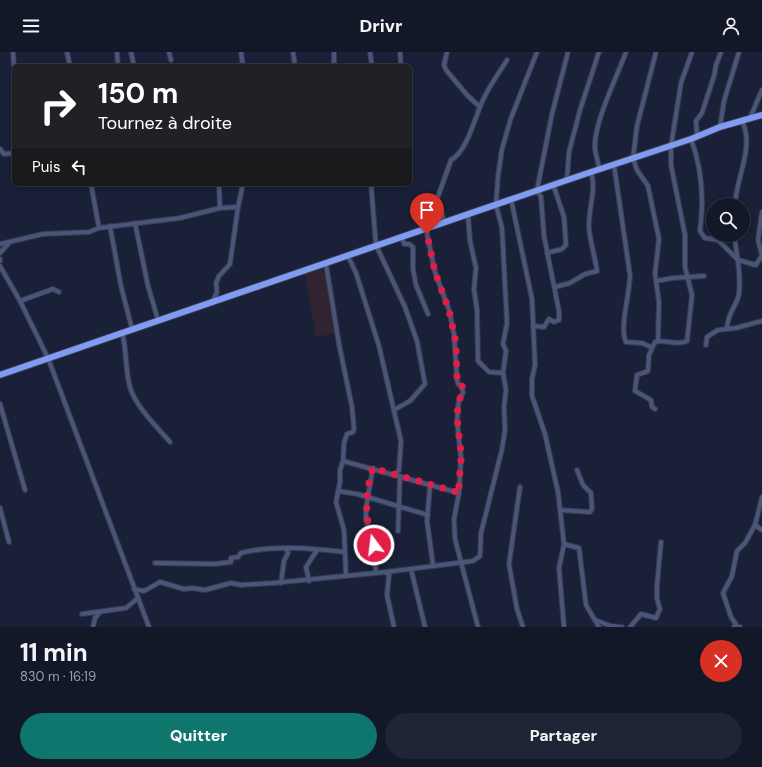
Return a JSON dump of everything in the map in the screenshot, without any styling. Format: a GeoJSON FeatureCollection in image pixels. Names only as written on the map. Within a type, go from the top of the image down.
{"type":"FeatureCollection","features":[{"type":"Feature","properties":{"kind":"highway"},"geometry":{"type":"LineString","coordinates":[[0,374],[402,237],[421,231],[428,231],[444,223],[496,205],[539,187],[600,170],[691,139],[720,127],[762,115]]}},
{"type":"Feature","properties":{"kind":"street"},"geometry":{"type":"LineString","coordinates":[[13,52],[14,64]]}},
{"type":"Feature","properties":{"kind":"street"},"geometry":{"type":"LineString","coordinates":[[67,52],[70,64]]}},
{"type":"Feature","properties":{"kind":"street"},"geometry":{"type":"LineString","coordinates":[[116,52],[118,64]]}},
{"type":"Feature","properties":{"kind":"street"},"geometry":{"type":"LineString","coordinates":[[131,52],[134,64]]}},
{"type":"Feature","properties":{"kind":"street"},"geometry":{"type":"LineString","coordinates":[[169,52],[171,60]]}},
{"type":"Feature","properties":{"kind":"street"},"geometry":{"type":"LineString","coordinates":[[241,52],[243,64]]}},
{"type":"Feature","properties":{"kind":"street"},"geometry":{"type":"LineString","coordinates":[[293,52],[295,64]]}},
{"type":"Feature","properties":{"kind":"street"},"geometry":{"type":"LineString","coordinates":[[334,52],[334,64]]}},
{"type":"Feature","properties":{"kind":"street"},"geometry":{"type":"LineString","coordinates":[[370,52],[372,64]]}},
{"type":"Feature","properties":{"kind":"street"},"geometry":{"type":"LineString","coordinates":[[400,52],[402,64]]}},
{"type":"Feature","properties":{"kind":"street"},"geometry":{"type":"LineString","coordinates":[[447,52],[444,65],[446,70],[468,96],[480,107]]}},
{"type":"Feature","properties":{"kind":"street"},"geometry":{"type":"LineString","coordinates":[[134,589],[144,591],[160,582],[184,588],[205,590],[231,583],[241,586],[309,581],[475,560],[480,556],[483,524],[502,449],[506,390],[503,374],[506,351],[503,344],[506,336],[506,301],[504,293],[502,228],[496,205],[502,149],[511,118],[537,52]]}},
{"type":"Feature","properties":{"kind":"street"},"geometry":{"type":"LineString","coordinates":[[533,326],[544,327],[549,320],[554,322],[559,320],[560,311],[547,254],[539,187],[552,114],[568,52]]}},
{"type":"Feature","properties":{"kind":"street"},"geometry":{"type":"LineString","coordinates":[[569,178],[569,152],[580,110],[599,52]]}},
{"type":"Feature","properties":{"kind":"street"},"geometry":{"type":"LineString","coordinates":[[600,170],[595,148],[596,138],[608,95],[626,52]]}},
{"type":"Feature","properties":{"kind":"street"},"geometry":{"type":"LineString","coordinates":[[655,410],[652,407],[651,400],[635,391],[635,385],[637,375],[648,371],[652,347],[658,341],[659,302],[656,281],[659,239],[648,186],[637,170],[633,158],[637,126],[656,52]]}},
{"type":"Feature","properties":{"kind":"street"},"geometry":{"type":"LineString","coordinates":[[658,341],[682,343],[686,341],[692,295],[685,267],[685,235],[671,165],[671,146],[681,83],[692,52]]}},
{"type":"Feature","properties":{"kind":"street"},"geometry":{"type":"LineString","coordinates":[[697,136],[696,121],[702,113],[721,52]]}},
{"type":"Feature","properties":{"kind":"street"},"geometry":{"type":"LineString","coordinates":[[720,127],[724,101],[739,52]]}},
{"type":"Feature","properties":{"kind":"street"},"geometry":{"type":"LineString","coordinates":[[444,223],[442,213],[436,202],[451,160],[456,158],[464,146],[480,107],[507,60]]}},
{"type":"Feature","properties":{"kind":"street"},"geometry":{"type":"LineString","coordinates":[[750,118],[762,90]]}},
{"type":"Feature","properties":{"kind":"street"},"geometry":{"type":"LineString","coordinates":[[735,198],[736,188],[742,173],[747,132],[742,121]]}},
{"type":"Feature","properties":{"kind":"street"},"geometry":{"type":"LineString","coordinates":[[691,139],[697,156],[699,180],[703,194],[700,231],[705,238],[718,240],[738,260],[756,266],[762,255],[759,250],[758,237],[762,212]]}},
{"type":"Feature","properties":{"kind":"street"},"geometry":{"type":"LineString","coordinates":[[0,149],[4,154],[12,152]]}},
{"type":"Feature","properties":{"kind":"street"},"geometry":{"type":"LineString","coordinates":[[614,165],[630,275],[630,291],[624,314],[624,338],[626,342],[642,343],[652,347]]}},
{"type":"Feature","properties":{"kind":"street"},"geometry":{"type":"LineString","coordinates":[[555,286],[570,283],[585,274],[597,271],[589,229],[594,181],[591,172]]}},
{"type":"Feature","properties":{"kind":"street"},"geometry":{"type":"LineString","coordinates":[[547,254],[562,249],[566,245],[564,217],[553,184]]}},
{"type":"Feature","properties":{"kind":"street"},"geometry":{"type":"LineString","coordinates":[[91,186],[99,228]]}},
{"type":"Feature","properties":{"kind":"street"},"geometry":{"type":"LineString","coordinates":[[219,186],[220,208]]}},
{"type":"Feature","properties":{"kind":"street"},"geometry":{"type":"LineString","coordinates":[[212,301],[217,292],[216,283],[219,276],[230,264],[243,186]]}},
{"type":"Feature","properties":{"kind":"street"},"geometry":{"type":"LineString","coordinates":[[371,186],[376,246],[405,307],[415,335],[425,384],[410,402],[394,410]]}},
{"type":"Feature","properties":{"kind":"street"},"geometry":{"type":"LineString","coordinates":[[511,199],[532,299],[535,365],[532,379],[532,396],[544,434],[560,510],[564,544],[559,568],[564,627]]}},
{"type":"Feature","properties":{"kind":"street"},"geometry":{"type":"LineString","coordinates":[[0,244],[9,243],[26,237],[56,233],[89,232],[110,226],[180,218],[220,208],[238,207]]}},
{"type":"Feature","properties":{"kind":"street"},"geometry":{"type":"LineString","coordinates":[[468,215],[470,241],[476,268],[474,289],[477,310],[478,361],[489,372],[503,374]]}},
{"type":"Feature","properties":{"kind":"street"},"geometry":{"type":"LineString","coordinates":[[135,223],[147,280],[158,320]]}},
{"type":"Feature","properties":{"kind":"street"},"geometry":{"type":"LineString","coordinates":[[110,226],[132,329]]}},
{"type":"Feature","properties":{"kind":"street"},"geometry":{"type":"LineString","coordinates":[[428,231],[435,272],[449,310],[456,343],[457,379],[458,384],[462,386],[463,393],[459,399],[457,421],[461,443],[460,493],[454,524],[455,539],[460,562],[478,627]]}},
{"type":"Feature","properties":{"kind":"street"},"geometry":{"type":"LineString","coordinates":[[402,237],[404,244],[413,246],[413,269],[416,285],[428,314]]}},
{"type":"Feature","properties":{"kind":"street"},"geometry":{"type":"LineString","coordinates":[[727,328],[729,312],[736,302],[738,294],[738,260],[735,242]]}},
{"type":"Feature","properties":{"kind":"street"},"geometry":{"type":"LineString","coordinates":[[0,253],[9,243]]}},
{"type":"Feature","properties":{"kind":"street"},"geometry":{"type":"LineString","coordinates":[[348,256],[356,273],[379,346],[402,448],[398,475],[398,531]]}},
{"type":"Feature","properties":{"kind":"street"},"geometry":{"type":"LineString","coordinates":[[326,264],[338,344],[353,414],[354,429],[353,432],[346,437],[336,502],[344,530],[346,576]]}},
{"type":"Feature","properties":{"kind":"street"},"geometry":{"type":"LineString","coordinates":[[0,266],[20,301],[48,358],[149,627]]}},
{"type":"Feature","properties":{"kind":"street"},"geometry":{"type":"LineString","coordinates":[[656,281],[704,276]]}},
{"type":"Feature","properties":{"kind":"street"},"geometry":{"type":"LineString","coordinates":[[20,301],[53,289],[59,292]]}},
{"type":"Feature","properties":{"kind":"street"},"geometry":{"type":"LineString","coordinates":[[706,345],[707,337],[718,330],[736,328],[762,321]]}},
{"type":"Feature","properties":{"kind":"street"},"geometry":{"type":"LineString","coordinates":[[122,332],[126,347],[130,388],[139,404],[170,442]]}},
{"type":"Feature","properties":{"kind":"street"},"geometry":{"type":"LineString","coordinates":[[0,404],[25,490]]}},
{"type":"Feature","properties":{"kind":"street"},"geometry":{"type":"LineString","coordinates":[[343,461],[460,493]]}},
{"type":"Feature","properties":{"kind":"street"},"geometry":{"type":"LineString","coordinates":[[373,468],[367,498],[366,520],[371,529],[376,573]]}},
{"type":"Feature","properties":{"kind":"street"},"geometry":{"type":"LineString","coordinates":[[560,510],[590,512],[592,509],[591,494],[583,485],[577,470]]}},
{"type":"Feature","properties":{"kind":"street"},"geometry":{"type":"LineString","coordinates":[[430,486],[427,530],[433,565]]}},
{"type":"Feature","properties":{"kind":"street"},"geometry":{"type":"LineString","coordinates":[[520,487],[509,564],[523,627]]}},
{"type":"Feature","properties":{"kind":"street"},"geometry":{"type":"LineString","coordinates":[[338,491],[357,494],[428,515]]}},
{"type":"Feature","properties":{"kind":"street"},"geometry":{"type":"LineString","coordinates":[[737,627],[731,617],[723,593],[732,576],[737,551],[745,543],[755,525],[762,497]]}},
{"type":"Feature","properties":{"kind":"street"},"geometry":{"type":"LineString","coordinates":[[0,508],[9,542]]}},
{"type":"Feature","properties":{"kind":"street"},"geometry":{"type":"LineString","coordinates":[[755,525],[762,530]]}},
{"type":"Feature","properties":{"kind":"street"},"geometry":{"type":"LineString","coordinates":[[630,627],[641,614],[656,618],[660,609],[656,584],[660,542]]}},
{"type":"Feature","properties":{"kind":"street"},"geometry":{"type":"LineString","coordinates":[[564,544],[579,548],[586,605],[599,627]]}},
{"type":"Feature","properties":{"kind":"street"},"geometry":{"type":"LineString","coordinates":[[155,562],[181,564],[194,562],[215,564],[231,562],[231,558],[238,557],[241,553],[258,549],[344,552]]}},
{"type":"Feature","properties":{"kind":"street"},"geometry":{"type":"LineString","coordinates":[[281,583],[284,561],[288,553],[286,549]]}},
{"type":"Feature","properties":{"kind":"street"},"geometry":{"type":"LineString","coordinates":[[309,581],[306,567],[317,550]]}},
{"type":"Feature","properties":{"kind":"street"},"geometry":{"type":"LineString","coordinates":[[411,568],[425,627]]}},
{"type":"Feature","properties":{"kind":"street"},"geometry":{"type":"LineString","coordinates":[[386,572],[389,575],[388,595],[394,627]]}},
{"type":"Feature","properties":{"kind":"street"},"geometry":{"type":"LineString","coordinates":[[82,614],[126,608],[138,598]]}},
{"type":"Feature","properties":{"kind":"street"},"geometry":{"type":"LineString","coordinates":[[93,627],[95,618],[100,612]]}},
{"type":"Feature","properties":{"kind":"street"},"geometry":{"type":"LineString","coordinates":[[594,620],[611,626],[622,627]]}},
{"type":"Feature","properties":{"kind":"shaded area"},"geometry":{"type":"Polygon","coordinates":[[[325,266],[337,333],[316,337],[305,273],[325,266]]]}},
{"type":"Feature","properties":{"kind":"route"},"geometry":{"type":"LineString","coordinates":[[374,545],[371,529],[366,520],[367,498],[373,468],[430,486],[460,493],[461,443],[457,421],[459,399],[463,393],[462,386],[458,384],[457,379],[456,343],[449,310],[435,272],[431,247],[427,234]]}}]}
